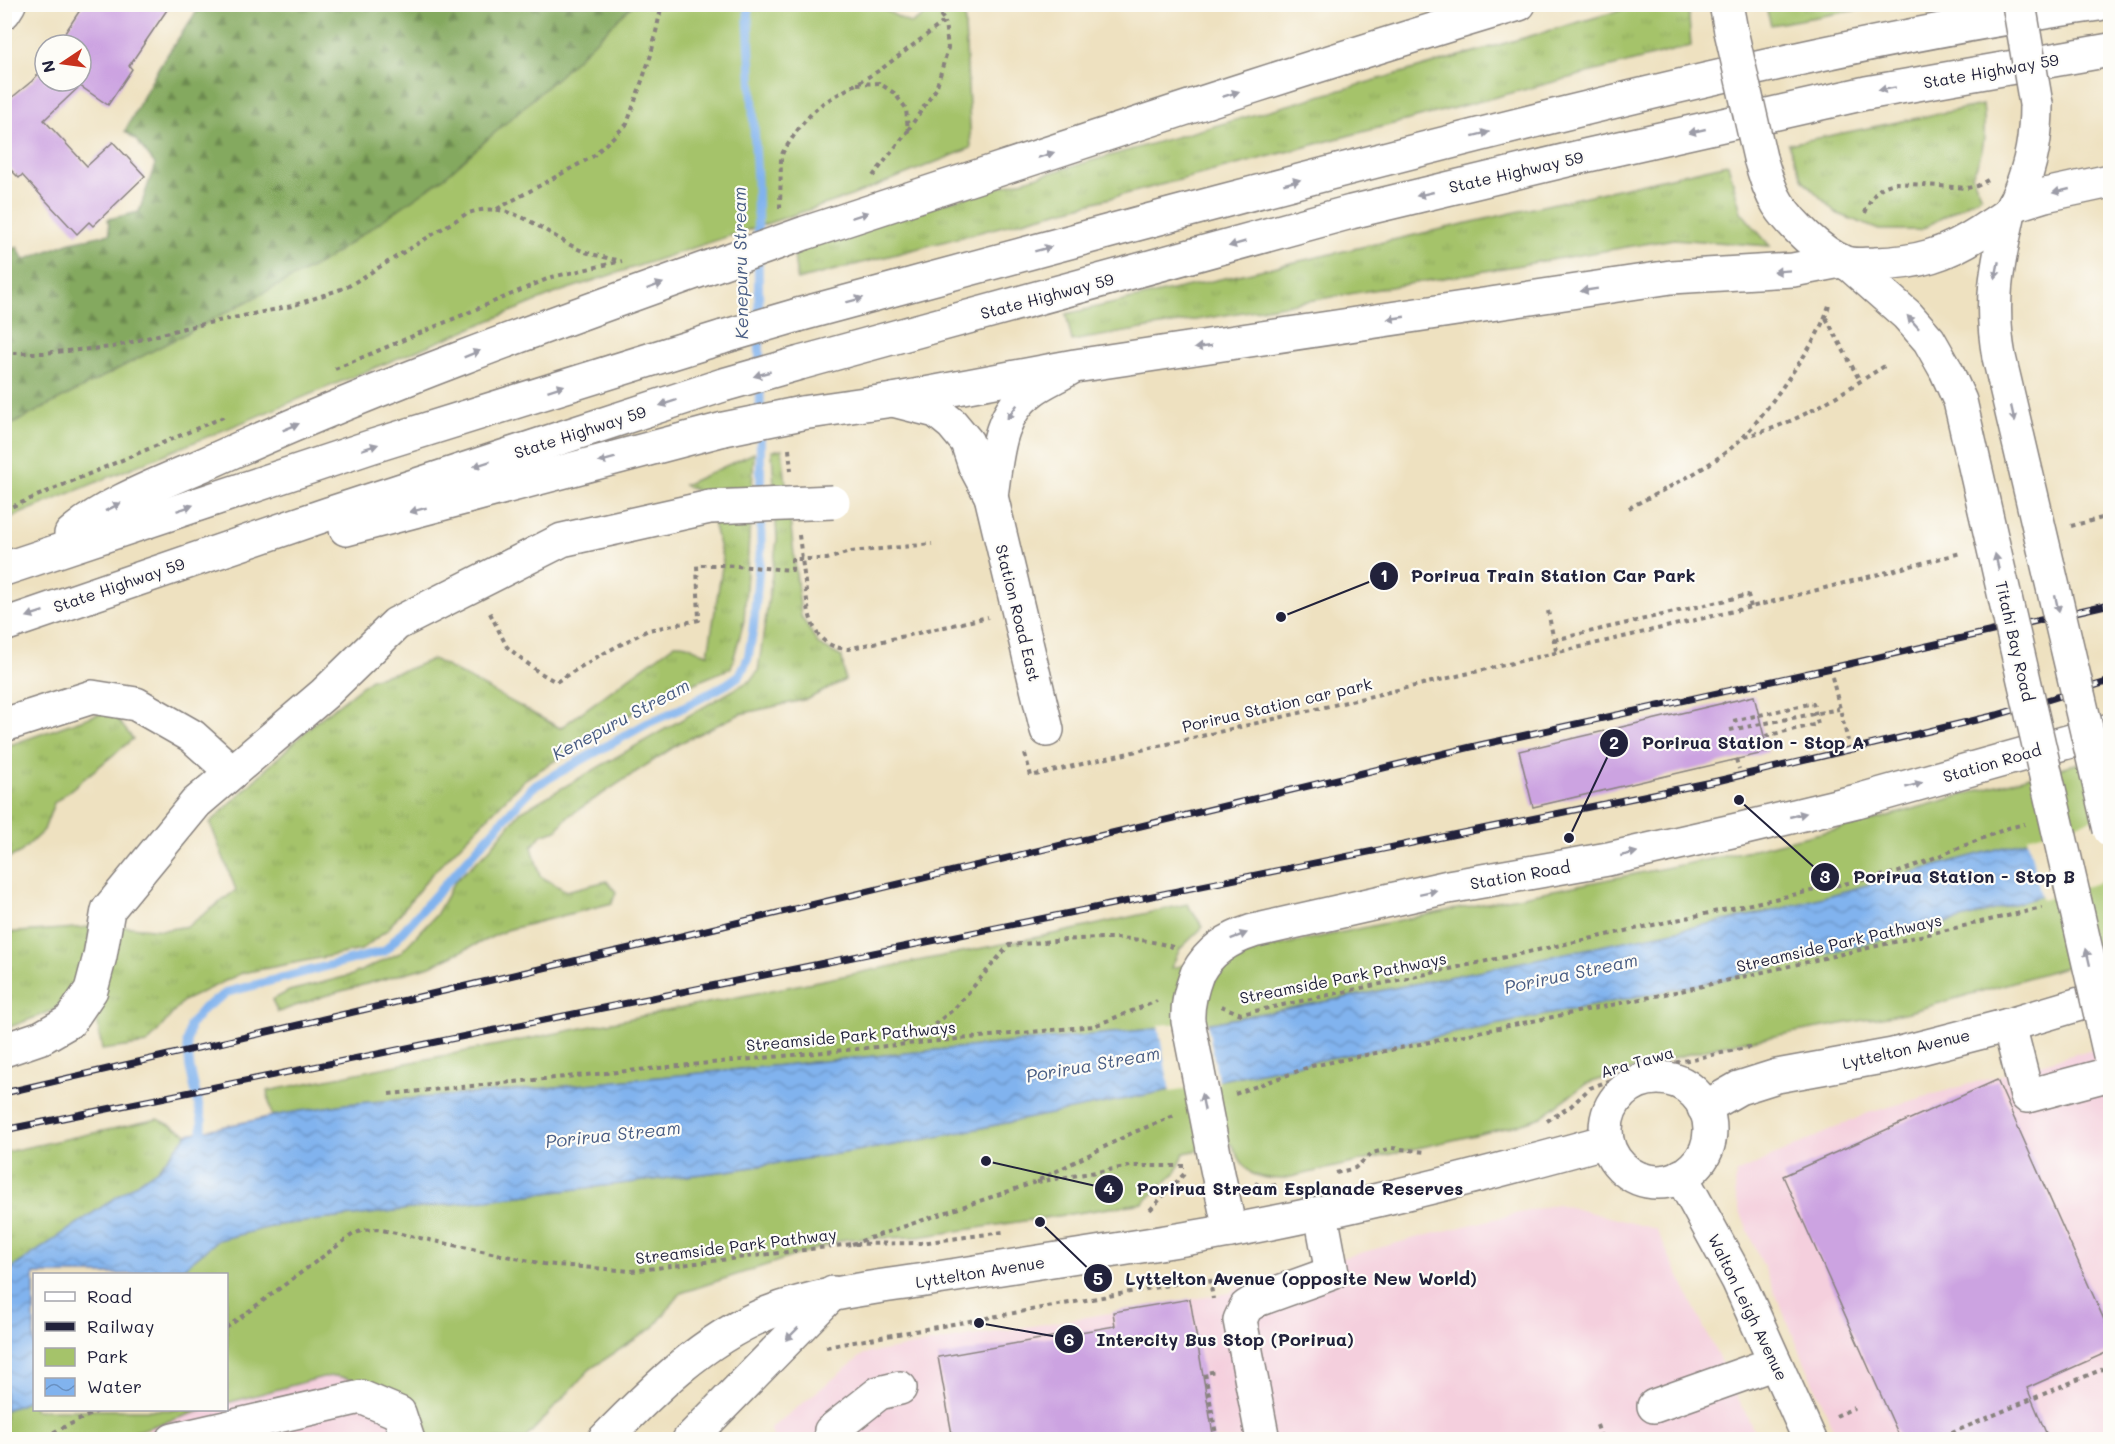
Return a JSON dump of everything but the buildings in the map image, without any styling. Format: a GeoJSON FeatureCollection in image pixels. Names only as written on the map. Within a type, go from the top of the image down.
{"type":"FeatureCollection","features":[{"type":"Feature","properties":{"kind":"main road"},"geometry":{"type":"LineString","coordinates":[[4,12],[9,4]]}},
{"type":"Feature","properties":{"kind":"main road"},"geometry":{"type":"LineString","coordinates":[[50,554],[86,521],[139,494],[246,446],[520,334],[805,233],[1401,39],[1519,4]]}},
{"type":"Feature","properties":{"kind":"main road"},"geometry":{"type":"LineString","coordinates":[[2019,4],[2036,104],[2036,132],[2025,178],[2011,209],[1995,278],[1994,328],[2110,831]]}},
{"type":"Feature","properties":{"kind":"main road"},"geometry":{"type":"LineString","coordinates":[[4,569],[370,447],[798,315],[1358,165],[1652,92],[1881,42],[2099,4]]}},
{"type":"Feature","properties":{"kind":"main road","name":"Titahi Bay Road"},"geometry":{"type":"LineString","coordinates":[[1728,18],[1760,158],[1767,183],[1779,205],[1815,243],[1845,263],[1907,315],[1929,340],[1960,400],[2110,1055]]}},
{"type":"Feature","properties":{"kind":"main road","name":"State Highway 59"},"geometry":{"type":"LineString","coordinates":[[4,625],[328,514],[723,385],[1351,212],[1584,156],[1866,93],[2110,50]]}},
{"type":"Feature","properties":{"kind":"main road"},"geometry":{"type":"LineString","coordinates":[[66,604],[724,429],[802,413],[893,400],[1076,366],[1671,277],[1792,270],[1845,263],[1890,264],[1932,257],[1951,249],[2011,209],[2045,195],[2110,181]]}},
{"type":"Feature","properties":{"kind":"main road","name":"Station Road East"},"geometry":{"type":"LineString","coordinates":[[991,496],[1001,428],[1015,406],[1031,390],[1076,366]]}},
{"type":"Feature","properties":{"kind":"main road","name":"Station Road East"},"geometry":{"type":"LineString","coordinates":[[893,400],[936,411],[952,424],[967,442],[975,466],[991,496],[1035,739]]}},
{"type":"Feature","properties":{"kind":"main road"},"geometry":{"type":"LineString","coordinates":[[4,1050],[42,1037],[70,1021],[91,990],[108,910],[196,803],[324,694],[396,624],[562,540],[710,507],[833,502]]}},
{"type":"Feature","properties":{"kind":"main road"},"geometry":{"type":"LineString","coordinates":[[4,725],[92,697],[136,704],[192,736],[232,772]]}},
{"type":"Feature","properties":{"kind":"main road","name":"Station Road"},"geometry":{"type":"LineString","coordinates":[[1230,1231],[1201,1162],[1187,1009],[1190,963],[1204,960],[1233,937],[1448,888],[1608,859],[1741,829],[1857,801],[2110,730]]}},
{"type":"Feature","properties":{"kind":"main road","name":"Lyttelton Avenue"},"geometry":{"type":"LineString","coordinates":[[1704,1108],[1739,1088],[1777,1076],[1893,1055],[2009,1025],[2110,995]]}},
{"type":"Feature","properties":{"kind":"main road"},"geometry":{"type":"LineString","coordinates":[[2009,1025],[2027,1096],[2110,1074]]}},
{"type":"Feature","properties":{"kind":"main road"},"geometry":{"type":"LineString","coordinates":[[1666,1078],[1685,1085],[1699,1099],[1704,1108],[1709,1130],[1704,1152],[1691,1170],[1681,1176],[1658,1182],[1636,1177],[1626,1171],[1611,1152],[1607,1141],[1606,1121],[1614,1102],[1627,1088],[1646,1079],[1666,1078]]}},
{"type":"Feature","properties":{"kind":"main road","name":"Lyttelton Avenue"},"geometry":{"type":"LineString","coordinates":[[604,1440],[663,1381],[707,1346],[768,1313],[833,1293],[1168,1242],[1321,1214],[1519,1166],[1607,1141]]}},
{"type":"Feature","properties":{"kind":"main road","name":"Walton Leigh Avenue"},"geometry":{"type":"LineString","coordinates":[[1681,1176],[1738,1280],[1810,1440]]}},
{"type":"Feature","properties":{"kind":"main road"},"geometry":{"type":"LineString","coordinates":[[1263,1440],[1240,1320],[1246,1307],[1257,1300],[1332,1274],[1321,1214]]}},
{"type":"Feature","properties":{"kind":"main road"},"geometry":{"type":"LineString","coordinates":[[689,1440],[833,1293]]}},
{"type":"Feature","properties":{"kind":"main road"},"geometry":{"type":"LineString","coordinates":[[1654,1406],[1775,1363]]}},
{"type":"Feature","properties":{"kind":"main road"},"geometry":{"type":"LineString","coordinates":[[833,1440],[831,1431],[879,1393],[900,1388]]}},
{"type":"Feature","properties":{"kind":"main road"},"geometry":{"type":"LineString","coordinates":[[173,1440],[361,1397],[399,1413],[408,1440]]}},
{"type":"Feature","properties":{"kind":"path"},"geometry":{"type":"LineString","coordinates":[[496,209],[592,157],[627,124],[651,55],[662,4]]}},
{"type":"Feature","properties":{"kind":"path"},"geometry":{"type":"LineString","coordinates":[[863,182],[873,176],[908,131],[936,89],[948,48],[945,21],[931,4]]}},
{"type":"Feature","properties":{"kind":"path"},"geometry":{"type":"LineString","coordinates":[[908,131],[906,108],[894,93],[879,83],[856,84],[880,70],[945,21]]}},
{"type":"Feature","properties":{"kind":"path"},"geometry":{"type":"LineString","coordinates":[[1864,213],[1873,194],[1887,184],[1967,188],[1977,186],[1994,174]]}},
{"type":"Feature","properties":{"kind":"path"},"geometry":{"type":"LineString","coordinates":[[4,353],[43,353],[113,347],[184,328],[292,306],[347,287],[466,214],[480,208],[496,209],[531,220],[580,250],[620,261]]}},
{"type":"Feature","properties":{"kind":"path"},"geometry":{"type":"LineString","coordinates":[[1629,508],[1701,470],[1743,436],[1793,372],[1826,318],[1829,305]]}},
{"type":"Feature","properties":{"kind":"path"},"geometry":{"type":"LineString","coordinates":[[1826,318],[1860,381]]}},
{"type":"Feature","properties":{"kind":"path"},"geometry":{"type":"LineString","coordinates":[[1743,436],[1766,432],[1820,405],[1888,364]]}},
{"type":"Feature","properties":{"kind":"path"},"geometry":{"type":"LineString","coordinates":[[2064,527],[2110,516]]}},
{"type":"Feature","properties":{"kind":"path"},"geometry":{"type":"LineString","coordinates":[[474,584],[507,647],[537,671],[556,682],[648,630],[699,620],[697,565],[792,570],[792,559],[827,559],[850,552],[932,544]]}},
{"type":"Feature","properties":{"kind":"path"},"geometry":{"type":"LineString","coordinates":[[1548,611],[1556,651],[1751,607],[1971,551]]}},
{"type":"Feature","properties":{"kind":"path"},"geometry":{"type":"LineString","coordinates":[[1554,640],[1748,595],[1751,607]]}},
{"type":"Feature","properties":{"kind":"path","name":"Porirua Station car park"},"geometry":{"type":"LineString","coordinates":[[1035,739],[1031,776],[1556,651]]}},
{"type":"Feature","properties":{"kind":"path"},"geometry":{"type":"LineString","coordinates":[[1832,676],[1848,741]]}},
{"type":"Feature","properties":{"kind":"path"},"geometry":{"type":"LineString","coordinates":[[1732,721],[1813,703],[1816,714],[1818,724],[1737,742]]}},
{"type":"Feature","properties":{"kind":"path"},"geometry":{"type":"LineString","coordinates":[[1730,730],[1839,708]]}},
{"type":"Feature","properties":{"kind":"path"},"geometry":{"type":"LineString","coordinates":[[1736,759],[1739,769]]}},
{"type":"Feature","properties":{"kind":"path","name":"Streamside Park Pathways"},"geometry":{"type":"LineString","coordinates":[[1216,1005],[1241,1014],[1899,872],[2008,828],[2031,823]]}},
{"type":"Feature","properties":{"kind":"path","name":"Streamside Park Pathways"},"geometry":{"type":"LineString","coordinates":[[1233,1094],[1312,1066],[1685,990],[2049,905]]}},
{"type":"Feature","properties":{"kind":"path"},"geometry":{"type":"LineString","coordinates":[[899,1043],[929,1029],[955,1008],[1010,945],[1106,937],[1146,939],[1175,947],[1190,963]]}},
{"type":"Feature","properties":{"kind":"path","name":"Streamside Park Pathways"},"geometry":{"type":"LineString","coordinates":[[389,1094],[899,1043],[1094,1026],[1154,1001],[1165,1001]]}},
{"type":"Feature","properties":{"kind":"path","name":"Ara Tawa"},"geometry":{"type":"LineString","coordinates":[[1542,1124],[1571,1106],[1590,1088],[1635,1071],[1762,1045]]}},
{"type":"Feature","properties":{"kind":"path"},"geometry":{"type":"LineString","coordinates":[[852,1244],[1033,1183],[1132,1133],[1180,1114]]}},
{"type":"Feature","properties":{"kind":"path"},"geometry":{"type":"LineString","coordinates":[[1332,1173],[1355,1168],[1372,1153],[1392,1148],[1422,1153],[1433,1150]]}},
{"type":"Feature","properties":{"kind":"path"},"geometry":{"type":"LineString","coordinates":[[1033,1183],[1131,1166],[1201,1162]]}},
{"type":"Feature","properties":{"kind":"path"},"geometry":{"type":"LineString","coordinates":[[1148,1211],[1184,1175],[1201,1162]]}},
{"type":"Feature","properties":{"kind":"path"},"geometry":{"type":"LineString","coordinates":[[1251,1181],[1261,1187],[1288,1184]]}},
{"type":"Feature","properties":{"kind":"path","name":"Streamside Park Pathway"},"geometry":{"type":"LineString","coordinates":[[228,1328],[352,1235],[363,1230],[377,1229],[405,1233],[544,1264],[631,1271],[852,1244]]}},
{"type":"Feature","properties":{"kind":"path"},"geometry":{"type":"LineString","coordinates":[[852,1244],[921,1244],[1012,1231]]}},
{"type":"Feature","properties":{"kind":"path"},"geometry":{"type":"LineString","coordinates":[[1210,1279],[1214,1301]]}},
{"type":"Feature","properties":{"kind":"path"},"geometry":{"type":"LineString","coordinates":[[823,1348],[1180,1283]]}},
{"type":"Feature","properties":{"kind":"path"},"geometry":{"type":"LineString","coordinates":[[1935,1440],[2110,1366]]}},
{"type":"Feature","properties":{"kind":"path"},"geometry":{"type":"LineString","coordinates":[[1834,1417],[1854,1408]]}},
{"type":"Feature","properties":{"kind":"path"},"geometry":{"type":"LineString","coordinates":[[37,1440],[98,1411]]}},
{"type":"Feature","properties":{"kind":"path"},"geometry":{"type":"LineString","coordinates":[[1597,1425],[1602,1440]]}},
{"type":"Feature","properties":{"kind":"shaded area"},"geometry":{"type":"Polygon","coordinates":[[[2110,1044],[2110,1439],[1838,1439],[1740,1212],[1735,1192],[1736,1173],[1868,1113],[2110,1044]]]}},
{"type":"Feature","properties":{"kind":"shaded area"},"geometry":{"type":"Polygon","coordinates":[[[1557,1204],[1656,1229],[1758,1439],[774,1440],[770,1429],[864,1354],[1230,1293],[1238,1286],[1419,1237],[1557,1204]]]}},
{"type":"Feature","properties":{"kind":"shaded area"},"geometry":{"type":"Polygon","coordinates":[[[337,1376],[371,1384],[421,1439],[151,1440],[148,1427],[201,1411],[228,1411],[228,1403],[323,1377],[337,1376]]]}},
{"type":"Feature","properties":{"kind":"green space"},"geometry":{"type":"Polygon","coordinates":[[[1765,4],[1885,5],[1771,25],[1765,4]]]}},
{"type":"Feature","properties":{"kind":"green space"},"geometry":{"type":"Polygon","coordinates":[[[201,5],[633,5],[559,76],[445,177],[321,263],[5,428],[5,252],[17,247],[24,260],[71,242],[110,234],[108,219],[139,212],[155,164],[136,140],[125,131],[159,67],[201,5]]]}},
{"type":"Feature","properties":{"kind":"green space"},"geometry":{"type":"Polygon","coordinates":[[[633,5],[882,5],[883,9],[911,24],[940,5],[964,5],[971,148],[851,196],[559,292],[5,520],[5,428],[321,263],[445,177],[559,76],[633,5]]]}},
{"type":"Feature","properties":{"kind":"green space"},"geometry":{"type":"Polygon","coordinates":[[[1639,5],[1688,5],[1691,46],[797,280],[793,246],[1639,5]]]}},
{"type":"Feature","properties":{"kind":"green space"},"geometry":{"type":"Polygon","coordinates":[[[1983,105],[1984,141],[1980,158],[1972,175],[1981,196],[1920,230],[1879,230],[1836,213],[1803,180],[1788,144],[1983,105]]]}},
{"type":"Feature","properties":{"kind":"green space"},"geometry":{"type":"Polygon","coordinates":[[[1728,164],[1741,212],[1770,246],[1674,239],[1072,341],[1066,314],[1728,164]]]}},
{"type":"Feature","properties":{"kind":"green space"},"geometry":{"type":"Polygon","coordinates":[[[782,449],[801,616],[819,645],[842,657],[845,680],[808,699],[740,714],[680,743],[567,817],[557,830],[541,835],[532,847],[540,876],[566,891],[607,881],[616,892],[612,903],[507,930],[430,966],[324,996],[278,1012],[272,1000],[289,991],[352,975],[400,953],[436,915],[455,881],[489,850],[520,812],[751,680],[758,671],[777,540],[772,451],[782,449]]]}},
{"type":"Feature","properties":{"kind":"green space"},"geometry":{"type":"Polygon","coordinates":[[[754,453],[744,621],[731,668],[656,699],[525,779],[430,876],[388,929],[361,950],[242,973],[183,1001],[147,1044],[102,1050],[95,1007],[120,926],[164,930],[188,926],[236,890],[210,823],[312,725],[371,679],[408,669],[433,659],[560,728],[675,644],[689,646],[708,654],[723,561],[706,495],[684,485],[754,453]]]}},
{"type":"Feature","properties":{"kind":"green space"},"geometry":{"type":"Polygon","coordinates":[[[110,710],[133,739],[54,803],[44,830],[21,852],[5,860],[4,747],[110,710]]]}},
{"type":"Feature","properties":{"kind":"green space"},"geometry":{"type":"Polygon","coordinates":[[[2110,755],[2110,818],[1773,911],[1206,1024],[545,1088],[346,1104],[272,1116],[267,1091],[1068,931],[1187,904],[1203,927],[1180,949],[1171,968],[1716,858],[1871,821],[2110,755]]]}},
{"type":"Feature","properties":{"kind":"green space"},"geometry":{"type":"Polygon","coordinates":[[[2110,876],[2110,954],[1909,1012],[1718,1046],[1637,1068],[1586,1084],[1541,1117],[1510,1127],[1282,1179],[1261,1177],[1249,1172],[1231,1144],[1184,1153],[1177,1171],[1143,1203],[918,1237],[846,1239],[681,1293],[654,1327],[590,1369],[525,1439],[421,1439],[371,1384],[337,1376],[323,1377],[228,1403],[228,1273],[177,1273],[218,1240],[278,1225],[727,1171],[901,1144],[1719,980],[1969,917],[2110,876]]]}},
{"type":"Feature","properties":{"kind":"green space"},"geometry":{"type":"Polygon","coordinates":[[[90,927],[84,979],[54,1010],[5,1029],[5,933],[90,927]]]}},
{"type":"Feature","properties":{"kind":"green space"},"geometry":{"type":"Polygon","coordinates":[[[158,1119],[188,1134],[159,1168],[5,1273],[5,1152],[158,1119]]]}},
{"type":"Feature","properties":{"kind":"green space"},"geometry":{"type":"Polygon","coordinates":[[[33,1395],[33,1411],[201,1411],[134,1432],[98,1439],[5,1440],[5,1410],[22,1404],[33,1395]]]}},
{"type":"Feature","properties":{"kind":"water","name":"Porirua Stream"},"geometry":{"type":"Polygon","coordinates":[[[2110,818],[2110,876],[1969,917],[1719,980],[901,1144],[727,1171],[278,1225],[218,1240],[177,1273],[33,1273],[33,1395],[22,1404],[5,1410],[5,1273],[159,1168],[188,1134],[288,1113],[346,1104],[545,1088],[1206,1024],[1773,911],[2110,818]]]}},
{"type":"Feature","properties":{"kind":"pier"},"geometry":{"type":"Polygon","coordinates":[[[2110,815],[2110,879],[2042,900],[2027,837],[2110,815]]]}},
{"type":"Feature","properties":{"kind":"pier"},"geometry":{"type":"Polygon","coordinates":[[[1207,1021],[1219,1084],[1170,1092],[1158,1025],[1207,1021]]]}},
{"type":"Feature","properties":{"kind":"waterway","name":"Kenepuru Stream"},"geometry":{"type":"LineString","coordinates":[[749,4],[757,180],[759,320]]}},
{"type":"Feature","properties":{"kind":"waterway","name":"Kenepuru Stream"},"geometry":{"type":"LineString","coordinates":[[759,334],[760,368]]}},
{"type":"Feature","properties":{"kind":"waterway","name":"Kenepuru Stream"},"geometry":{"type":"LineString","coordinates":[[202,1142],[202,1120],[190,1068],[187,1042],[190,1025],[204,1008],[228,992],[385,951],[533,787],[740,675],[748,658],[753,630],[761,547],[760,382]]}},
{"type":"Feature","properties":{"kind":"railway"},"geometry":{"type":"LineString","coordinates":[[4,1093],[669,939],[1471,747],[2110,604]]}},
{"type":"Feature","properties":{"kind":"railway"},"geometry":{"type":"LineString","coordinates":[[4,1130],[1717,781],[1997,715],[2110,681]]}},
{"type":"Feature","properties":{"kind":"place","name":"Porirua Train Station Car Park"},"geometry":{"type":"Point","coordinates":[1281,617]}},
{"type":"Feature","properties":{"kind":"place","name":"Porirua Station - Stop B"},"geometry":{"type":"Point","coordinates":[1739,800]}},
{"type":"Feature","properties":{"kind":"place","name":"Porirua Station - Stop A"},"geometry":{"type":"Point","coordinates":[1569,838]}},
{"type":"Feature","properties":{"kind":"place","name":"Porirua Stream Esplanade Reserves"},"geometry":{"type":"Point","coordinates":[986,1161]}},
{"type":"Feature","properties":{"kind":"place","name":"Lyttelton Avenue (opposite New World)"},"geometry":{"type":"Point","coordinates":[1040,1222]}},
{"type":"Feature","properties":{"kind":"place","name":"Intercity Bus Stop (Porirua)"},"geometry":{"type":"Point","coordinates":[979,1323]}}]}
